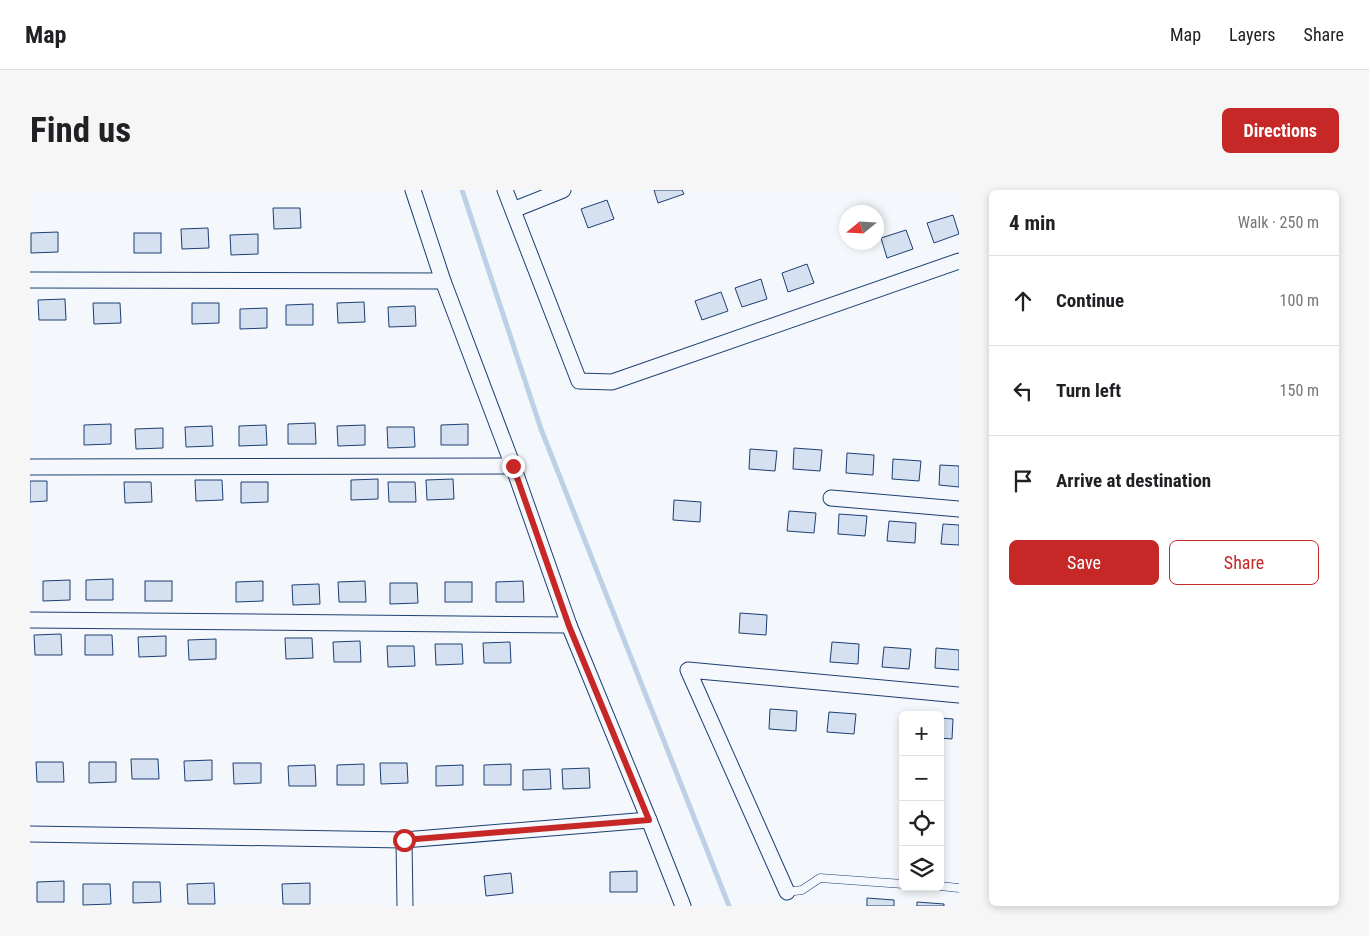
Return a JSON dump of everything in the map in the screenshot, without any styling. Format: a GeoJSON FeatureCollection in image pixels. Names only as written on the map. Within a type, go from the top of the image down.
{"type":"FeatureCollection","features":[{"type":"Feature","properties":{"kind":"street"},"geometry":{"type":"LineString","coordinates":[[413,190],[443,280],[513,466],[569,626],[683,906]]}},
{"type":"Feature","properties":{"kind":"street"},"geometry":{"type":"LineString","coordinates":[[505,190],[579,381],[612,382],[959,261]]}},
{"type":"Feature","properties":{"kind":"street"},"geometry":{"type":"LineString","coordinates":[[513,210],[563,190]]}},
{"type":"Feature","properties":{"kind":"street"},"geometry":{"type":"LineString","coordinates":[[30,280],[443,280]]}},
{"type":"Feature","properties":{"kind":"street"},"geometry":{"type":"LineString","coordinates":[[30,466],[513,466]]}},
{"type":"Feature","properties":{"kind":"street"},"geometry":{"type":"LineString","coordinates":[[831,498],[959,510]]}},
{"type":"Feature","properties":{"kind":"street"},"geometry":{"type":"LineString","coordinates":[[30,620],[569,626]]}},
{"type":"Feature","properties":{"kind":"street"},"geometry":{"type":"LineString","coordinates":[[787,892],[688,670],[959,695]]}},
{"type":"Feature","properties":{"kind":"street"},"geometry":{"type":"LineString","coordinates":[[30,834],[404,840],[649,820]]}},
{"type":"Feature","properties":{"kind":"street"},"geometry":{"type":"LineString","coordinates":[[404,840],[405,906]]}},
{"type":"Feature","properties":{"kind":"lane"},"geometry":{"type":"LineString","coordinates":[[787,892],[802,890],[820,878],[899,884]]}},
{"type":"Feature","properties":{"kind":"lane"},"geometry":{"type":"LineString","coordinates":[[944,886],[959,888]]}},
{"type":"Feature","properties":{"kind":"building"},"geometry":{"type":"Polygon","coordinates":[[[654,190],[682,190],[684,194],[658,203],[654,190]]]}},
{"type":"Feature","properties":{"kind":"building"},"geometry":{"type":"Polygon","coordinates":[[[607,200],[614,219],[588,228],[581,209],[607,200]]]}},
{"type":"Feature","properties":{"kind":"building"},"geometry":{"type":"Polygon","coordinates":[[[273,208],[300,208],[301,228],[274,229],[273,208]]]}},
{"type":"Feature","properties":{"kind":"building"},"geometry":{"type":"Polygon","coordinates":[[[953,215],[959,234],[934,243],[927,223],[953,215]]]}},
{"type":"Feature","properties":{"kind":"building"},"geometry":{"type":"Polygon","coordinates":[[[208,228],[209,248],[182,249],[181,229],[208,228]]]}},
{"type":"Feature","properties":{"kind":"building"},"geometry":{"type":"Polygon","coordinates":[[[906,230],[913,249],[887,258],[884,248],[884,237],[906,230]]]}},
{"type":"Feature","properties":{"kind":"building"},"geometry":{"type":"Polygon","coordinates":[[[58,232],[58,252],[31,253],[31,233],[58,232]]]}},
{"type":"Feature","properties":{"kind":"building"},"geometry":{"type":"Polygon","coordinates":[[[134,233],[161,233],[161,253],[134,253],[134,233]]]}},
{"type":"Feature","properties":{"kind":"building"},"geometry":{"type":"Polygon","coordinates":[[[258,234],[258,254],[231,255],[230,235],[258,234]]]}},
{"type":"Feature","properties":{"kind":"building"},"geometry":{"type":"Polygon","coordinates":[[[807,264],[814,283],[788,292],[782,273],[807,264]]]}},
{"type":"Feature","properties":{"kind":"building"},"geometry":{"type":"Polygon","coordinates":[[[761,279],[767,299],[742,307],[735,288],[761,279]]]}},
{"type":"Feature","properties":{"kind":"building"},"geometry":{"type":"Polygon","coordinates":[[[721,292],[728,311],[702,320],[695,301],[721,292]]]}},
{"type":"Feature","properties":{"kind":"building"},"geometry":{"type":"Polygon","coordinates":[[[65,299],[66,320],[39,320],[38,300],[65,299]]]}},
{"type":"Feature","properties":{"kind":"building"},"geometry":{"type":"Polygon","coordinates":[[[364,302],[365,322],[338,323],[337,303],[364,302]]]}},
{"type":"Feature","properties":{"kind":"building"},"geometry":{"type":"Polygon","coordinates":[[[93,303],[120,303],[121,323],[94,324],[93,303]]]}},
{"type":"Feature","properties":{"kind":"building"},"geometry":{"type":"Polygon","coordinates":[[[192,303],[219,303],[219,323],[192,324],[192,303]]]}},
{"type":"Feature","properties":{"kind":"building"},"geometry":{"type":"Polygon","coordinates":[[[313,304],[313,325],[286,325],[286,305],[313,304]]]}},
{"type":"Feature","properties":{"kind":"building"},"geometry":{"type":"Polygon","coordinates":[[[415,306],[416,326],[389,327],[388,307],[415,306]]]}},
{"type":"Feature","properties":{"kind":"building"},"geometry":{"type":"Polygon","coordinates":[[[267,308],[267,328],[240,329],[240,309],[267,308]]]}},
{"type":"Feature","properties":{"kind":"building"},"geometry":{"type":"Polygon","coordinates":[[[315,423],[316,444],[288,444],[288,424],[315,423]]]}},
{"type":"Feature","properties":{"kind":"building"},"geometry":{"type":"Polygon","coordinates":[[[111,424],[111,444],[84,445],[84,425],[111,424]]]}},
{"type":"Feature","properties":{"kind":"building"},"geometry":{"type":"Polygon","coordinates":[[[468,424],[468,445],[441,445],[441,425],[468,424]]]}},
{"type":"Feature","properties":{"kind":"building"},"geometry":{"type":"Polygon","coordinates":[[[266,425],[267,445],[239,446],[239,426],[266,425]]]}},
{"type":"Feature","properties":{"kind":"building"},"geometry":{"type":"Polygon","coordinates":[[[365,425],[365,445],[338,446],[337,426],[365,425]]]}},
{"type":"Feature","properties":{"kind":"building"},"geometry":{"type":"Polygon","coordinates":[[[212,426],[213,446],[186,447],[185,427],[212,426]]]}},
{"type":"Feature","properties":{"kind":"building"},"geometry":{"type":"Polygon","coordinates":[[[387,427],[414,427],[415,447],[388,448],[387,427]]]}},
{"type":"Feature","properties":{"kind":"building"},"geometry":{"type":"Polygon","coordinates":[[[163,428],[163,448],[136,449],[135,429],[163,428]]]}},
{"type":"Feature","properties":{"kind":"building"},"geometry":{"type":"Polygon","coordinates":[[[794,448],[822,450],[820,471],[793,469],[794,448]]]}},
{"type":"Feature","properties":{"kind":"building"},"geometry":{"type":"Polygon","coordinates":[[[750,449],[777,451],[775,471],[749,469],[750,449]]]}},
{"type":"Feature","properties":{"kind":"building"},"geometry":{"type":"Polygon","coordinates":[[[847,453],[874,455],[873,475],[846,473],[847,453]]]}},
{"type":"Feature","properties":{"kind":"building"},"geometry":{"type":"Polygon","coordinates":[[[893,459],[921,461],[919,481],[892,479],[893,459]]]}},
{"type":"Feature","properties":{"kind":"building"},"geometry":{"type":"Polygon","coordinates":[[[940,465],[959,466],[959,487],[939,485],[940,465]]]}},
{"type":"Feature","properties":{"kind":"building"},"geometry":{"type":"Polygon","coordinates":[[[378,479],[378,499],[351,500],[351,480],[378,479]]]}},
{"type":"Feature","properties":{"kind":"building"},"geometry":{"type":"Polygon","coordinates":[[[453,479],[454,499],[427,500],[426,480],[453,479]]]}},
{"type":"Feature","properties":{"kind":"building"},"geometry":{"type":"Polygon","coordinates":[[[195,480],[222,480],[223,500],[196,501],[195,480]]]}},
{"type":"Feature","properties":{"kind":"building"},"geometry":{"type":"Polygon","coordinates":[[[30,481],[47,481],[47,501],[30,502],[30,481]]]}},
{"type":"Feature","properties":{"kind":"building"},"geometry":{"type":"Polygon","coordinates":[[[124,482],[151,482],[152,502],[125,503],[124,482]]]}},
{"type":"Feature","properties":{"kind":"building"},"geometry":{"type":"Polygon","coordinates":[[[241,482],[268,482],[268,502],[241,503],[241,482]]]}},
{"type":"Feature","properties":{"kind":"building"},"geometry":{"type":"Polygon","coordinates":[[[388,482],[415,482],[416,502],[389,502],[388,482]]]}},
{"type":"Feature","properties":{"kind":"building"},"geometry":{"type":"Polygon","coordinates":[[[674,500],[701,502],[700,522],[673,520],[674,500]]]}},
{"type":"Feature","properties":{"kind":"building"},"geometry":{"type":"Polygon","coordinates":[[[789,511],[816,513],[814,533],[787,531],[789,511]]]}},
{"type":"Feature","properties":{"kind":"building"},"geometry":{"type":"Polygon","coordinates":[[[839,514],[867,516],[865,536],[838,534],[839,514]]]}},
{"type":"Feature","properties":{"kind":"building"},"geometry":{"type":"Polygon","coordinates":[[[889,521],[916,523],[915,543],[887,541],[889,521]]]}},
{"type":"Feature","properties":{"kind":"building"},"geometry":{"type":"Polygon","coordinates":[[[943,524],[959,525],[959,545],[941,544],[943,524]]]}},
{"type":"Feature","properties":{"kind":"building"},"geometry":{"type":"Polygon","coordinates":[[[113,579],[113,600],[86,600],[86,580],[113,579]]]}},
{"type":"Feature","properties":{"kind":"building"},"geometry":{"type":"Polygon","coordinates":[[[70,580],[70,600],[43,601],[43,581],[70,580]]]}},
{"type":"Feature","properties":{"kind":"building"},"geometry":{"type":"Polygon","coordinates":[[[145,581],[172,581],[172,601],[145,601],[145,581]]]}},
{"type":"Feature","properties":{"kind":"building"},"geometry":{"type":"Polygon","coordinates":[[[263,581],[263,601],[236,602],[236,582],[263,581]]]}},
{"type":"Feature","properties":{"kind":"building"},"geometry":{"type":"Polygon","coordinates":[[[365,581],[366,602],[339,602],[338,582],[365,581]]]}},
{"type":"Feature","properties":{"kind":"building"},"geometry":{"type":"Polygon","coordinates":[[[523,581],[524,602],[496,602],[496,582],[523,581]]]}},
{"type":"Feature","properties":{"kind":"building"},"geometry":{"type":"Polygon","coordinates":[[[445,582],[472,582],[472,602],[445,602],[445,582]]]}},
{"type":"Feature","properties":{"kind":"building"},"geometry":{"type":"Polygon","coordinates":[[[390,583],[417,583],[418,603],[390,604],[390,583]]]}},
{"type":"Feature","properties":{"kind":"building"},"geometry":{"type":"Polygon","coordinates":[[[319,584],[320,604],[293,605],[292,585],[319,584]]]}},
{"type":"Feature","properties":{"kind":"building"},"geometry":{"type":"Polygon","coordinates":[[[740,613],[767,615],[766,635],[739,633],[740,613]]]}},
{"type":"Feature","properties":{"kind":"building"},"geometry":{"type":"Polygon","coordinates":[[[61,634],[62,655],[35,655],[34,635],[61,634]]]}},
{"type":"Feature","properties":{"kind":"building"},"geometry":{"type":"Polygon","coordinates":[[[85,635],[112,635],[113,655],[85,655],[85,635]]]}},
{"type":"Feature","properties":{"kind":"building"},"geometry":{"type":"Polygon","coordinates":[[[166,636],[166,656],[139,657],[138,637],[166,636]]]}},
{"type":"Feature","properties":{"kind":"building"},"geometry":{"type":"Polygon","coordinates":[[[285,638],[312,638],[313,658],[286,659],[285,638]]]}},
{"type":"Feature","properties":{"kind":"building"},"geometry":{"type":"Polygon","coordinates":[[[216,639],[216,659],[189,660],[188,640],[216,639]]]}},
{"type":"Feature","properties":{"kind":"building"},"geometry":{"type":"Polygon","coordinates":[[[360,641],[361,662],[334,662],[333,642],[360,641]]]}},
{"type":"Feature","properties":{"kind":"building"},"geometry":{"type":"Polygon","coordinates":[[[510,642],[511,663],[484,663],[483,643],[510,642]]]}},
{"type":"Feature","properties":{"kind":"building"},"geometry":{"type":"Polygon","coordinates":[[[832,642],[859,644],[858,664],[830,662],[832,642]]]}},
{"type":"Feature","properties":{"kind":"building"},"geometry":{"type":"Polygon","coordinates":[[[435,644],[462,644],[463,664],[436,665],[435,644]]]}},
{"type":"Feature","properties":{"kind":"building"},"geometry":{"type":"Polygon","coordinates":[[[387,646],[414,646],[415,666],[388,667],[387,646]]]}},
{"type":"Feature","properties":{"kind":"building"},"geometry":{"type":"Polygon","coordinates":[[[884,647],[911,649],[909,669],[882,667],[884,647]]]}},
{"type":"Feature","properties":{"kind":"building"},"geometry":{"type":"Polygon","coordinates":[[[936,648],[959,650],[959,670],[935,668],[936,648]]]}},
{"type":"Feature","properties":{"kind":"building"},"geometry":{"type":"Polygon","coordinates":[[[770,709],[797,711],[796,731],[769,729],[770,709]]]}},
{"type":"Feature","properties":{"kind":"building"},"geometry":{"type":"Polygon","coordinates":[[[829,712],[856,714],[854,734],[827,732],[829,712]]]}},
{"type":"Feature","properties":{"kind":"building"},"geometry":{"type":"Polygon","coordinates":[[[944,718],[953,719],[952,739],[944,738],[944,718]]]}},
{"type":"Feature","properties":{"kind":"building"},"geometry":{"type":"Polygon","coordinates":[[[131,759],[158,759],[159,779],[132,779],[131,759]]]}},
{"type":"Feature","properties":{"kind":"building"},"geometry":{"type":"Polygon","coordinates":[[[212,760],[212,780],[185,781],[184,761],[212,760]]]}},
{"type":"Feature","properties":{"kind":"building"},"geometry":{"type":"Polygon","coordinates":[[[36,762],[63,762],[64,782],[37,782],[36,762]]]}},
{"type":"Feature","properties":{"kind":"building"},"geometry":{"type":"Polygon","coordinates":[[[89,762],[116,762],[116,782],[89,783],[89,762]]]}},
{"type":"Feature","properties":{"kind":"building"},"geometry":{"type":"Polygon","coordinates":[[[233,763],[261,763],[261,783],[234,784],[233,763]]]}},
{"type":"Feature","properties":{"kind":"building"},"geometry":{"type":"Polygon","coordinates":[[[380,763],[407,763],[408,783],[381,784],[380,763]]]}},
{"type":"Feature","properties":{"kind":"building"},"geometry":{"type":"Polygon","coordinates":[[[364,764],[364,785],[337,785],[337,765],[364,764]]]}},
{"type":"Feature","properties":{"kind":"building"},"geometry":{"type":"Polygon","coordinates":[[[511,764],[511,785],[484,785],[484,765],[511,764]]]}},
{"type":"Feature","properties":{"kind":"building"},"geometry":{"type":"Polygon","coordinates":[[[315,765],[316,786],[289,786],[288,766],[315,765]]]}},
{"type":"Feature","properties":{"kind":"building"},"geometry":{"type":"Polygon","coordinates":[[[463,765],[463,785],[436,786],[436,766],[463,765]]]}},
{"type":"Feature","properties":{"kind":"building"},"geometry":{"type":"Polygon","coordinates":[[[589,768],[590,788],[563,789],[562,769],[589,768]]]}},
{"type":"Feature","properties":{"kind":"building"},"geometry":{"type":"Polygon","coordinates":[[[550,769],[551,789],[523,790],[523,770],[550,769]]]}},
{"type":"Feature","properties":{"kind":"building"},"geometry":{"type":"Polygon","coordinates":[[[637,871],[637,892],[610,892],[610,872],[637,871]]]}},
{"type":"Feature","properties":{"kind":"building"},"geometry":{"type":"Polygon","coordinates":[[[511,873],[513,893],[486,896],[484,876],[511,873]]]}},
{"type":"Feature","properties":{"kind":"building"},"geometry":{"type":"Polygon","coordinates":[[[64,881],[64,902],[37,902],[37,882],[64,881]]]}},
{"type":"Feature","properties":{"kind":"building"},"geometry":{"type":"Polygon","coordinates":[[[133,882],[160,882],[161,902],[133,903],[133,882]]]}},
{"type":"Feature","properties":{"kind":"building"},"geometry":{"type":"Polygon","coordinates":[[[214,883],[215,904],[188,904],[187,884],[214,883]]]}},
{"type":"Feature","properties":{"kind":"building"},"geometry":{"type":"Polygon","coordinates":[[[310,883],[310,904],[283,904],[282,884],[310,883]]]}},
{"type":"Feature","properties":{"kind":"building"},"geometry":{"type":"Polygon","coordinates":[[[83,884],[110,884],[111,904],[83,905],[83,884]]]}},
{"type":"Feature","properties":{"kind":"building"},"geometry":{"type":"Polygon","coordinates":[[[867,898],[894,900],[894,906],[867,906],[867,898]]]}},
{"type":"Feature","properties":{"kind":"building"},"geometry":{"type":"Polygon","coordinates":[[[917,902],[944,904],[944,906],[917,906],[917,902]]]}},
{"type":"Feature","properties":{"kind":"waterway"},"geometry":{"type":"LineString","coordinates":[[462,190],[541,429],[729,906]]}},
{"type":"Feature","properties":{"kind":"route"},"geometry":{"type":"LineString","coordinates":[[404,840],[649,820],[569,626],[513,466]]}}]}
